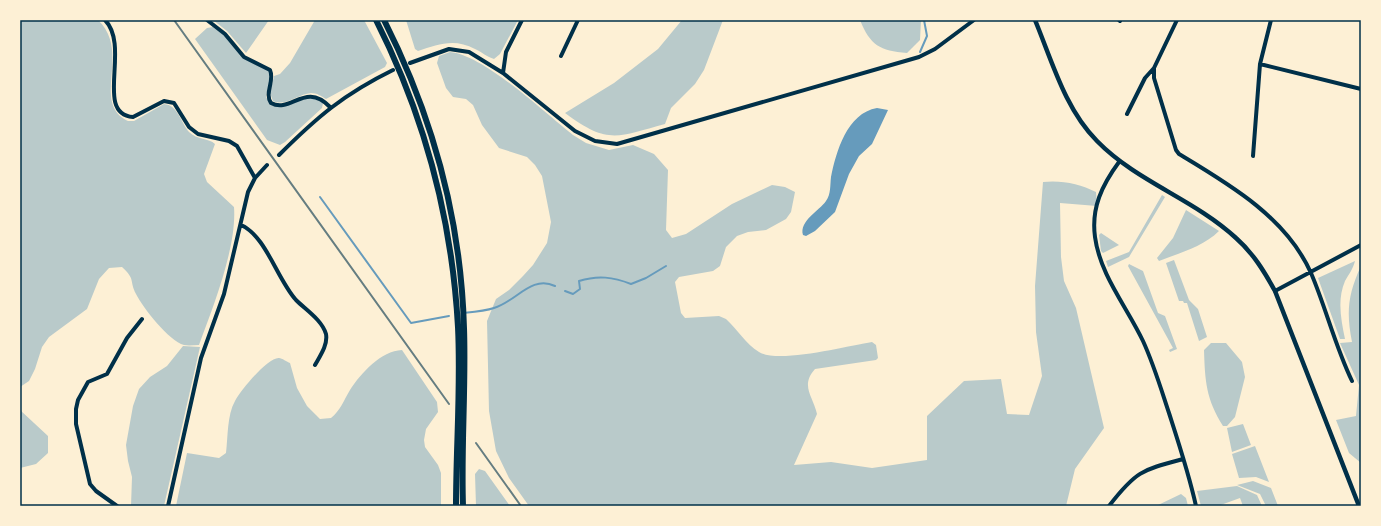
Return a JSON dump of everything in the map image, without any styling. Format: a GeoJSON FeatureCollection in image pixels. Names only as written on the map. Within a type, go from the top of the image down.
{"type":"FeatureCollection","features":[{"type":"Feature","properties":{"kind":"highway"},"geometry":{"type":"LineString","coordinates":[[376,20],[408,88],[421,124],[434,165],[446,221],[455,287],[458,328],[456,506]]}},
{"type":"Feature","properties":{"kind":"highway"},"geometry":{"type":"LineString","coordinates":[[384,20],[414,85],[440,164],[457,247],[464,318],[463,506]]}},
{"type":"Feature","properties":{"kind":"street"},"geometry":{"type":"LineString","coordinates":[[105,20],[112,30],[116,47],[113,97],[120,112],[128,117],[133,117],[164,101],[169,101],[178,107],[189,127],[198,134],[229,141],[237,146],[255,178]]}},
{"type":"Feature","properties":{"kind":"street"},"geometry":{"type":"LineString","coordinates":[[207,20],[225,34],[244,57],[270,70],[272,78],[268,97],[271,103],[278,105],[309,96],[316,96],[330,107]]}},
{"type":"Feature","properties":{"kind":"street"},"geometry":{"type":"LineString","coordinates":[[503,73],[506,52],[522,20]]}},
{"type":"Feature","properties":{"kind":"street"},"geometry":{"type":"LineString","coordinates":[[561,56],[578,20]]}},
{"type":"Feature","properties":{"kind":"street"},"geometry":{"type":"LineString","coordinates":[[410,63],[443,50],[456,49],[478,57],[503,73],[575,131],[596,142],[617,144],[919,57],[935,50],[974,20]]}},
{"type":"Feature","properties":{"kind":"street"},"geometry":{"type":"LineString","coordinates":[[1035,20],[1076,113],[1096,140],[1119,162],[1208,216],[1230,232],[1254,257],[1275,291],[1359,506]]}},
{"type":"Feature","properties":{"kind":"street"},"geometry":{"type":"LineString","coordinates":[[1127,114],[1146,78],[1154,68],[1177,20]]}},
{"type":"Feature","properties":{"kind":"street"},"geometry":{"type":"LineString","coordinates":[[1252,156],[1260,64],[1271,20]]}},
{"type":"Feature","properties":{"kind":"street"},"geometry":{"type":"LineString","coordinates":[[1260,64],[1361,89]]}},
{"type":"Feature","properties":{"kind":"street"},"geometry":{"type":"LineString","coordinates":[[1154,68],[1154,78],[1176,150],[1179,154],[1232,186],[1260,209],[1288,238],[1310,272],[1352,381]]}},
{"type":"Feature","properties":{"kind":"street"},"geometry":{"type":"LineString","coordinates":[[279,155],[314,120],[330,107],[370,81],[393,70]]}},
{"type":"Feature","properties":{"kind":"street"},"geometry":{"type":"LineString","coordinates":[[1119,162],[1107,177],[1096,202],[1094,230],[1098,253],[1150,356],[1183,459],[1196,506]]}},
{"type":"Feature","properties":{"kind":"street"},"geometry":{"type":"LineString","coordinates":[[168,506],[201,358],[224,294],[248,192],[255,178],[267,165]]}},
{"type":"Feature","properties":{"kind":"street"},"geometry":{"type":"LineString","coordinates":[[241,225],[251,230],[287,288],[323,327],[326,339],[325,345],[315,365]]}},
{"type":"Feature","properties":{"kind":"street"},"geometry":{"type":"LineString","coordinates":[[1275,291],[1361,245]]}},
{"type":"Feature","properties":{"kind":"street"},"geometry":{"type":"LineString","coordinates":[[117,506],[96,491],[90,484],[76,424],[76,409],[84,388],[88,382],[107,374],[127,338],[142,319]]}},
{"type":"Feature","properties":{"kind":"street"},"geometry":{"type":"LineString","coordinates":[[1110,506],[1127,483],[1137,474],[1152,467],[1183,459]]}},
{"type":"Feature","properties":{"kind":"shaded area"},"geometry":{"type":"Polygon","coordinates":[[[20,20],[98,20],[107,33],[112,47],[111,90],[112,102],[117,113],[128,121],[134,121],[164,104],[169,105],[176,111],[192,135],[215,144],[204,174],[207,182],[234,207],[234,223],[232,240],[223,277],[199,345],[184,345],[171,337],[144,307],[136,294],[131,278],[126,271],[122,267],[109,268],[99,279],[87,309],[49,337],[42,347],[35,369],[29,381],[20,387],[20,20]]]}},
{"type":"Feature","properties":{"kind":"shaded area"},"geometry":{"type":"Polygon","coordinates":[[[213,20],[269,20],[246,53],[227,31],[213,20]]]}},
{"type":"Feature","properties":{"kind":"shaded area"},"geometry":{"type":"Polygon","coordinates":[[[315,20],[364,20],[387,63],[385,67],[326,99],[317,94],[311,93],[283,102],[273,101],[270,93],[274,76],[280,74],[290,63],[315,20]]]}},
{"type":"Feature","properties":{"kind":"shaded area"},"geometry":{"type":"Polygon","coordinates":[[[406,20],[518,20],[500,54],[494,59],[468,46],[453,43],[440,44],[418,51],[415,49],[406,20]]]}},
{"type":"Feature","properties":{"kind":"shaded area"},"geometry":{"type":"Polygon","coordinates":[[[682,20],[723,20],[704,70],[695,84],[671,108],[665,124],[624,135],[603,134],[592,130],[565,113],[614,83],[658,49],[682,20]]]}},
{"type":"Feature","properties":{"kind":"shaded area"},"geometry":{"type":"Polygon","coordinates":[[[860,20],[921,20],[920,40],[907,53],[890,51],[872,41],[860,20]]]}},
{"type":"Feature","properties":{"kind":"shaded area"},"geometry":{"type":"Polygon","coordinates":[[[213,27],[224,35],[243,58],[269,71],[269,83],[266,97],[271,105],[278,107],[303,100],[316,99],[323,103],[322,108],[280,145],[267,140],[195,39],[207,28],[213,27]]]}},
{"type":"Feature","properties":{"kind":"shaded area"},"geometry":{"type":"Polygon","coordinates":[[[450,52],[480,63],[514,86],[573,135],[586,143],[609,150],[633,145],[654,154],[668,170],[666,230],[672,238],[686,234],[732,204],[772,185],[785,187],[795,192],[791,212],[786,219],[766,230],[748,232],[737,236],[726,247],[720,266],[713,271],[679,277],[675,282],[681,313],[685,318],[719,316],[726,319],[754,349],[768,355],[781,356],[813,353],[872,342],[876,345],[878,358],[876,360],[815,369],[808,381],[808,386],[817,414],[794,465],[831,462],[872,468],[927,460],[927,416],[964,381],[1001,379],[1007,414],[1029,415],[1042,376],[1036,332],[1035,286],[1043,182],[1071,183],[1096,192],[1097,206],[1060,203],[1061,257],[1064,281],[1076,308],[1104,428],[1075,469],[1066,506],[529,506],[509,478],[496,451],[489,411],[487,321],[496,299],[509,290],[533,265],[547,243],[551,222],[542,176],[535,165],[527,157],[499,148],[482,125],[473,105],[466,99],[453,97],[446,88],[437,63],[439,56],[450,52]]]}},
{"type":"Feature","properties":{"kind":"shaded area"},"geometry":{"type":"Polygon","coordinates":[[[1162,195],[1165,197],[1129,257],[1108,267],[1106,261],[1129,252],[1162,195]]]}},
{"type":"Feature","properties":{"kind":"shaded area"},"geometry":{"type":"Polygon","coordinates":[[[1186,210],[1219,231],[1213,237],[1198,245],[1159,261],[1157,258],[1173,238],[1186,210]]]}},
{"type":"Feature","properties":{"kind":"shaded area"},"geometry":{"type":"Polygon","coordinates":[[[1101,233],[1119,245],[1103,253],[1101,251],[1099,235],[1101,233]]]}},
{"type":"Feature","properties":{"kind":"shaded area"},"geometry":{"type":"Polygon","coordinates":[[[1174,260],[1189,300],[1198,309],[1207,337],[1199,341],[1187,303],[1179,301],[1166,263],[1174,260]]]}},
{"type":"Feature","properties":{"kind":"shaded area"},"geometry":{"type":"Polygon","coordinates":[[[1355,261],[1345,281],[1341,295],[1341,317],[1345,339],[1340,339],[1318,278],[1355,261]]]}},
{"type":"Feature","properties":{"kind":"shaded area"},"geometry":{"type":"Polygon","coordinates":[[[1129,264],[1143,271],[1158,313],[1165,316],[1177,349],[1170,352],[1169,350],[1173,348],[1128,266],[1129,264]]]}},
{"type":"Feature","properties":{"kind":"shaded area"},"geometry":{"type":"Polygon","coordinates":[[[1361,266],[1361,463],[1349,453],[1336,420],[1356,416],[1359,385],[1340,343],[1352,342],[1349,321],[1349,303],[1353,285],[1361,266]]]}},
{"type":"Feature","properties":{"kind":"shaded area"},"geometry":{"type":"Polygon","coordinates":[[[1211,343],[1226,343],[1242,362],[1245,377],[1235,417],[1227,426],[1223,426],[1217,416],[1210,398],[1206,381],[1204,350],[1211,343]]]}},
{"type":"Feature","properties":{"kind":"shaded area"},"geometry":{"type":"Polygon","coordinates":[[[183,346],[200,347],[164,506],[131,506],[132,477],[126,445],[133,406],[139,389],[150,377],[167,366],[183,346]]]}},
{"type":"Feature","properties":{"kind":"shaded area"},"geometry":{"type":"Polygon","coordinates":[[[402,350],[437,402],[438,412],[426,429],[424,440],[425,447],[438,465],[441,473],[441,506],[176,506],[187,453],[219,458],[226,453],[229,419],[232,407],[242,390],[268,363],[279,358],[290,363],[297,388],[307,406],[320,419],[331,418],[339,409],[350,390],[372,364],[387,354],[402,350]]]}},
{"type":"Feature","properties":{"kind":"shaded area"},"geometry":{"type":"Polygon","coordinates":[[[20,410],[48,436],[48,453],[36,464],[20,468],[20,410]]]}},
{"type":"Feature","properties":{"kind":"shaded area"},"geometry":{"type":"Polygon","coordinates":[[[1243,424],[1251,445],[1232,452],[1227,428],[1243,424]]]}},
{"type":"Feature","properties":{"kind":"shaded area"},"geometry":{"type":"Polygon","coordinates":[[[1255,446],[1269,482],[1256,477],[1239,478],[1232,454],[1255,446]]]}},
{"type":"Feature","properties":{"kind":"shaded area"},"geometry":{"type":"Polygon","coordinates":[[[479,469],[485,471],[510,506],[476,506],[475,474],[479,469]]]}},
{"type":"Feature","properties":{"kind":"shaded area"},"geometry":{"type":"Polygon","coordinates":[[[1253,481],[1271,488],[1278,506],[1266,506],[1260,494],[1237,485],[1253,481]]]}},
{"type":"Feature","properties":{"kind":"shaded area"},"geometry":{"type":"Polygon","coordinates":[[[1237,486],[1257,495],[1262,506],[1243,506],[1240,498],[1218,506],[1201,506],[1197,491],[1237,486]]]}},
{"type":"Feature","properties":{"kind":"shaded area"},"geometry":{"type":"Polygon","coordinates":[[[1181,494],[1186,498],[1188,506],[1156,506],[1181,494]]]}},
{"type":"Feature","properties":{"kind":"water"},"geometry":{"type":"Polygon","coordinates":[[[877,108],[888,110],[872,144],[859,156],[849,174],[835,212],[815,231],[806,236],[803,235],[804,225],[810,216],[823,205],[828,198],[833,167],[845,135],[858,117],[867,111],[877,108]]]}},
{"type":"Feature","properties":{"kind":"waterway"},"geometry":{"type":"LineString","coordinates":[[920,52],[927,36],[924,20]]}},
{"type":"Feature","properties":{"kind":"waterway"},"geometry":{"type":"LineString","coordinates":[[320,197],[411,323],[449,316]]}},
{"type":"Feature","properties":{"kind":"waterway"},"geometry":{"type":"LineString","coordinates":[[565,291],[573,294],[580,289],[579,281],[599,277],[612,278],[631,284],[646,278],[666,266]]}},
{"type":"Feature","properties":{"kind":"waterway"},"geometry":{"type":"LineString","coordinates":[[464,313],[483,311],[502,305],[531,286],[539,284],[555,286]]}},
{"type":"Feature","properties":{"kind":"railway"},"geometry":{"type":"LineString","coordinates":[[174,20],[449,404]]}},
{"type":"Feature","properties":{"kind":"railway"},"geometry":{"type":"LineString","coordinates":[[476,443],[521,506]]}}]}
